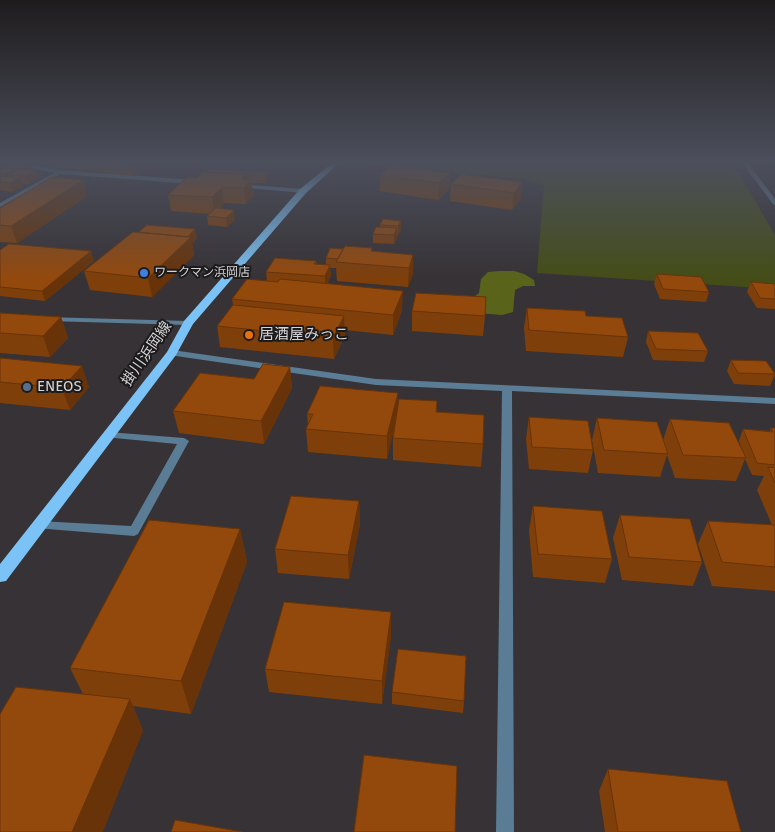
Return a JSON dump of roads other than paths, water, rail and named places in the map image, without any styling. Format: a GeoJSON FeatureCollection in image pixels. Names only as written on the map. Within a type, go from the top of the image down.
{"type":"FeatureCollection","features":[{"type":"Feature","properties":{"kind":"main road","name":"掛川浜岡線"},"geometry":{"type":"LineString","coordinates":[[0,576],[172,353],[188,323],[293,202]]}},
{"type":"Feature","properties":{"kind":"street"},"geometry":{"type":"LineString","coordinates":[[40,318],[188,323]]}},
{"type":"Feature","properties":{"kind":"street"},"geometry":{"type":"LineString","coordinates":[[172,353],[376,382],[775,401]]}},
{"type":"Feature","properties":{"kind":"street"},"geometry":{"type":"LineString","coordinates":[[505,832],[507,389]]}},
{"type":"Feature","properties":{"kind":"street"},"geometry":{"type":"LineString","coordinates":[[39,525],[134,531],[184,440],[108,435]]}},
{"type":"Feature","properties":{"kind":"place","name":"ワークマン浜岡店"},"geometry":{"type":"Point","coordinates":[144,273]}},
{"type":"Feature","properties":{"kind":"place","name":"居酒屋みっこ"},"geometry":{"type":"Point","coordinates":[249,335]}},
{"type":"Feature","properties":{"kind":"place","name":"ENEOS"},"geometry":{"type":"Point","coordinates":[27,387]}}]}
